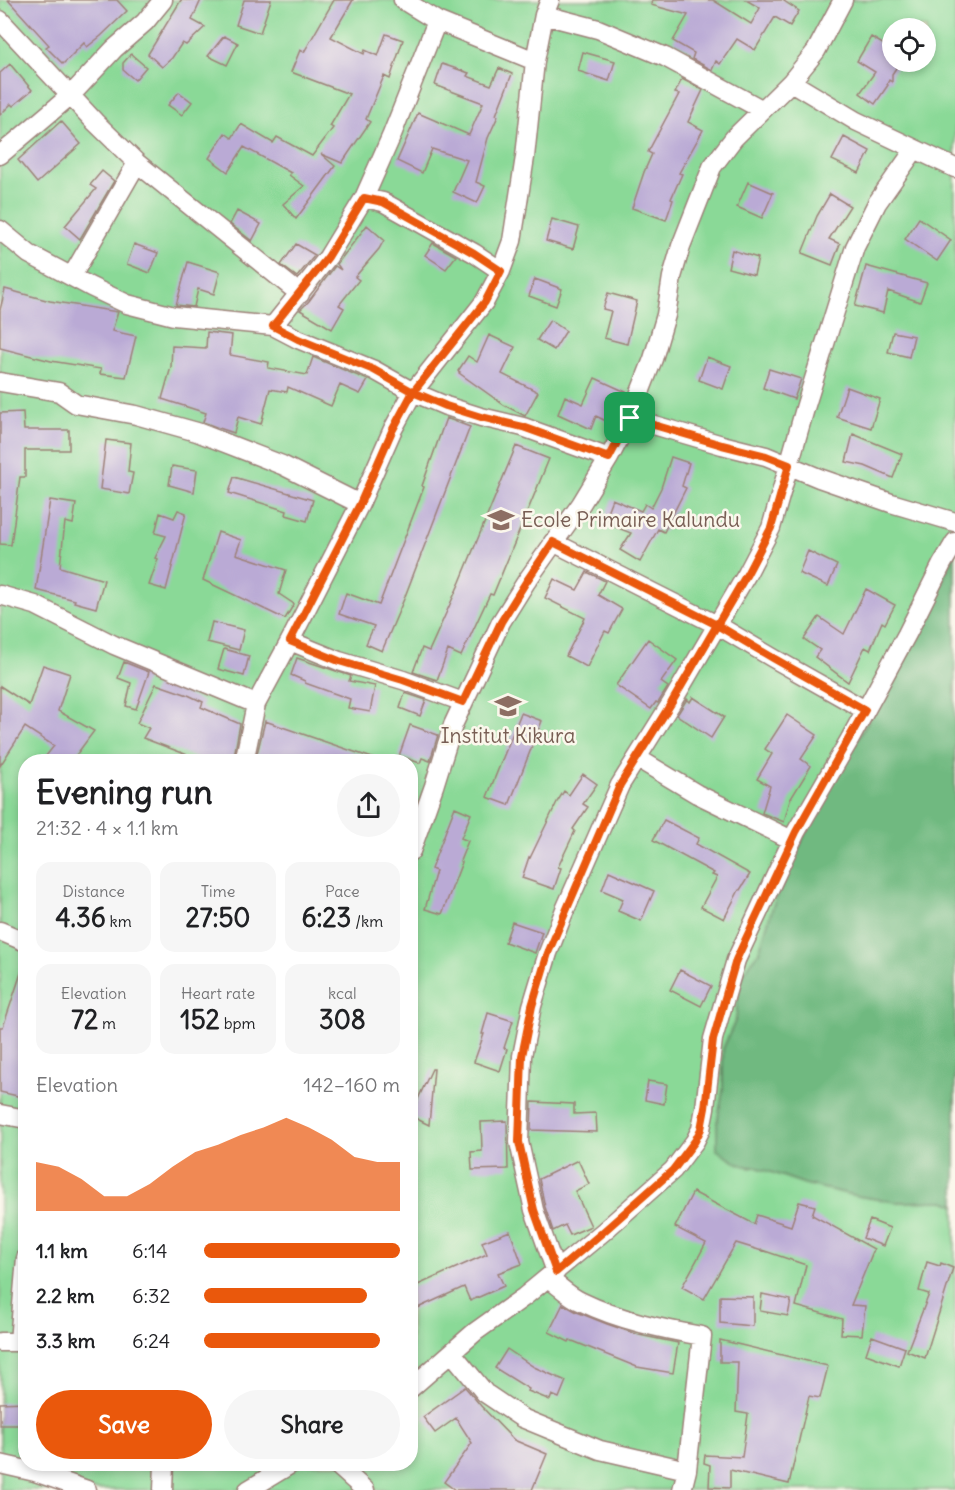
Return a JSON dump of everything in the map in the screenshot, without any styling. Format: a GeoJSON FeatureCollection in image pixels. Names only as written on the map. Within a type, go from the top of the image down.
{"type":"FeatureCollection","features":[{"type":"Feature","properties":{"kind":"street"},"geometry":{"type":"LineString","coordinates":[[0,154],[71,95],[114,49],[145,22],[163,0]]}},
{"type":"Feature","properties":{"kind":"street"},"geometry":{"type":"LineString","coordinates":[[403,0],[437,21],[535,61]]}},
{"type":"Feature","properties":{"kind":"street"},"geometry":{"type":"LineString","coordinates":[[418,831],[453,725],[501,622],[553,542],[581,504],[630,418],[653,359],[666,315],[672,277],[681,246],[712,167],[734,138],[791,82],[816,51],[843,0]]}},
{"type":"Feature","properties":{"kind":"street"},"geometry":{"type":"LineString","coordinates":[[246,754],[256,704],[360,504],[392,431],[413,392],[485,302],[501,271],[512,242],[525,158],[535,61],[547,7],[665,57],[761,109]]}},
{"type":"Feature","properties":{"kind":"street"},"geometry":{"type":"LineString","coordinates":[[0,20],[136,163],[300,294]]}},
{"type":"Feature","properties":{"kind":"street"},"geometry":{"type":"LineString","coordinates":[[273,326],[328,257],[364,198],[437,21]]}},
{"type":"Feature","properties":{"kind":"street"},"geometry":{"type":"LineString","coordinates":[[791,82],[856,121],[955,168]]}},
{"type":"Feature","properties":{"kind":"street"},"geometry":{"type":"LineString","coordinates":[[682,1490],[687,1470],[702,1336],[672,1331],[621,1317],[580,1302],[552,1275],[534,1210],[519,1142],[522,1056],[532,1006],[548,953],[620,785],[672,702],[747,574],[771,528],[855,247],[877,204],[915,149]]}},
{"type":"Feature","properties":{"kind":"street"},"geometry":{"type":"LineString","coordinates":[[72,276],[136,163]]}},
{"type":"Feature","properties":{"kind":"street"},"geometry":{"type":"LineString","coordinates":[[364,198],[383,202],[474,253],[501,271]]}},
{"type":"Feature","properties":{"kind":"street"},"geometry":{"type":"LineString","coordinates":[[0,230],[29,254],[127,304],[174,316],[273,326],[298,339],[374,370],[413,392],[446,406],[523,427],[609,458]]}},
{"type":"Feature","properties":{"kind":"street"},"geometry":{"type":"LineString","coordinates":[[0,382],[59,393],[76,404],[136,416],[196,432],[282,465],[360,504]]}},
{"type":"Feature","properties":{"kind":"street"},"geometry":{"type":"LineString","coordinates":[[630,418],[766,456],[891,503],[955,522]]}},
{"type":"Feature","properties":{"kind":"street"},"geometry":{"type":"LineString","coordinates":[[553,542],[717,625],[865,710]]}},
{"type":"Feature","properties":{"kind":"street"},"geometry":{"type":"LineString","coordinates":[[418,1382],[475,1332],[524,1297],[603,1232],[673,1170],[695,1141],[701,1129],[705,1108],[713,1040],[736,960],[792,840],[907,634],[955,542]]}},
{"type":"Feature","properties":{"kind":"street"},"geometry":{"type":"LineString","coordinates":[[0,595],[35,605],[114,645],[256,704]]}},
{"type":"Feature","properties":{"kind":"street"},"geometry":{"type":"LineString","coordinates":[[290,641],[339,661],[403,680],[463,702]]}},
{"type":"Feature","properties":{"kind":"street"},"geometry":{"type":"LineString","coordinates":[[637,758],[697,794],[792,840]]}},
{"type":"Feature","properties":{"kind":"street"},"geometry":{"type":"LineString","coordinates":[[0,931],[18,939]]}},
{"type":"Feature","properties":{"kind":"street"},"geometry":{"type":"LineString","coordinates":[[0,1114],[18,1117]]}},
{"type":"Feature","properties":{"kind":"street"},"geometry":{"type":"LineString","coordinates":[[0,1342],[18,1342]]}},
{"type":"Feature","properties":{"kind":"street"},"geometry":{"type":"LineString","coordinates":[[452,1353],[485,1393],[522,1418],[600,1450],[687,1470]]}},
{"type":"Feature","properties":{"kind":"street"},"geometry":{"type":"LineString","coordinates":[[0,1464],[18,1468]]}},
{"type":"Feature","properties":{"kind":"street"},"geometry":{"type":"LineString","coordinates":[[30,1471],[87,1490]]}},
{"type":"Feature","properties":{"kind":"street"},"geometry":{"type":"LineString","coordinates":[[163,1490],[164,1471]]}},
{"type":"Feature","properties":{"kind":"street"},"geometry":{"type":"LineString","coordinates":[[248,1490],[279,1471]]}},
{"type":"Feature","properties":{"kind":"street"},"geometry":{"type":"LineString","coordinates":[[344,1471],[365,1490]]}},
{"type":"Feature","properties":{"kind":"green space"},"geometry":{"type":"Polygon","coordinates":[[[0,0],[955,0],[955,551],[928,617],[811,821],[773,906],[759,952],[741,978],[736,1019],[723,1049],[723,1091],[717,1123],[749,1168],[756,1167],[805,1184],[857,1196],[896,1202],[945,1201],[955,1205],[955,1490],[0,1490],[0,0]]]}},
{"type":"Feature","properties":{"kind":"green space"},"geometry":{"type":"Polygon","coordinates":[[[955,551],[955,1205],[945,1201],[896,1202],[857,1196],[805,1184],[756,1167],[740,1164],[717,1150],[717,1123],[723,1091],[723,1049],[736,1019],[740,978],[759,952],[773,906],[811,821],[928,617],[955,551]]]}},
{"type":"Feature","properties":{"kind":"building"},"geometry":{"type":"Polygon","coordinates":[[[8,0],[117,0],[127,11],[87,47],[84,43],[63,64],[46,47],[49,45],[8,0]]]}},
{"type":"Feature","properties":{"kind":"building"},"geometry":{"type":"Polygon","coordinates":[[[181,0],[201,0],[192,20],[205,27],[186,45],[182,43],[172,58],[162,67],[148,54],[181,0]]]}},
{"type":"Feature","properties":{"kind":"building"},"geometry":{"type":"Polygon","coordinates":[[[244,0],[271,0],[260,33],[236,25],[244,0]]]}},
{"type":"Feature","properties":{"kind":"building"},"geometry":{"type":"Polygon","coordinates":[[[334,0],[353,0],[331,37],[364,54],[365,50],[378,56],[386,34],[403,40],[390,79],[384,76],[366,119],[370,122],[342,163],[321,154],[335,166],[296,219],[283,204],[304,186],[289,175],[291,173],[244,147],[228,172],[209,158],[225,133],[232,138],[241,124],[273,143],[277,137],[312,156],[333,128],[330,126],[349,94],[291,72],[300,50],[304,52],[334,0]]]}},
{"type":"Feature","properties":{"kind":"building"},"geometry":{"type":"Polygon","coordinates":[[[652,0],[713,0],[751,24],[760,8],[746,0],[785,0],[799,11],[790,26],[775,17],[755,50],[737,39],[720,64],[716,61],[712,70],[692,59],[694,53],[673,41],[688,15],[651,5],[652,0]]]}},
{"type":"Feature","properties":{"kind":"building"},"geometry":{"type":"Polygon","coordinates":[[[224,36],[238,43],[227,65],[208,56],[224,36]]]}},
{"type":"Feature","properties":{"kind":"building"},"geometry":{"type":"Polygon","coordinates":[[[871,37],[882,44],[882,72],[893,72],[892,82],[889,80],[875,104],[860,93],[875,72],[857,61],[871,37]]]}},
{"type":"Feature","properties":{"kind":"building"},"geometry":{"type":"Polygon","coordinates":[[[583,52],[615,61],[609,81],[578,71],[583,52]]]}},
{"type":"Feature","properties":{"kind":"building"},"geometry":{"type":"Polygon","coordinates":[[[131,54],[146,67],[135,80],[123,70],[123,63],[131,54]]]}},
{"type":"Feature","properties":{"kind":"building"},"geometry":{"type":"Polygon","coordinates":[[[10,64],[32,90],[13,106],[11,104],[0,115],[0,73],[10,64]]]}},
{"type":"Feature","properties":{"kind":"building"},"geometry":{"type":"Polygon","coordinates":[[[442,64],[469,73],[467,76],[491,85],[499,68],[512,74],[488,138],[476,182],[485,186],[477,203],[453,192],[467,160],[432,149],[422,173],[397,161],[418,113],[469,135],[483,103],[435,85],[442,64]]]}},
{"type":"Feature","properties":{"kind":"building"},"geometry":{"type":"Polygon","coordinates":[[[682,79],[703,90],[688,122],[703,130],[679,173],[682,174],[671,199],[673,200],[666,220],[632,208],[652,154],[648,152],[679,94],[675,93],[682,79]]]}},
{"type":"Feature","properties":{"kind":"building"},"geometry":{"type":"Polygon","coordinates":[[[179,92],[192,102],[182,115],[168,105],[179,92]]]}},
{"type":"Feature","properties":{"kind":"building"},"geometry":{"type":"Polygon","coordinates":[[[61,121],[81,144],[37,183],[18,160],[61,121]]]}},
{"type":"Feature","properties":{"kind":"building"},"geometry":{"type":"Polygon","coordinates":[[[844,137],[870,151],[859,173],[832,160],[844,137]]]}},
{"type":"Feature","properties":{"kind":"building"},"geometry":{"type":"Polygon","coordinates":[[[102,171],[114,181],[80,239],[65,226],[96,189],[90,185],[102,171]]]}},
{"type":"Feature","properties":{"kind":"building"},"geometry":{"type":"Polygon","coordinates":[[[748,182],[773,193],[762,218],[737,207],[748,182]]]}},
{"type":"Feature","properties":{"kind":"building"},"geometry":{"type":"Polygon","coordinates":[[[830,194],[850,206],[829,239],[840,244],[832,265],[802,253],[817,216],[830,194]]]}},
{"type":"Feature","properties":{"kind":"building"},"geometry":{"type":"Polygon","coordinates":[[[237,211],[261,224],[252,241],[230,224],[237,211]]]}},
{"type":"Feature","properties":{"kind":"building"},"geometry":{"type":"Polygon","coordinates":[[[919,218],[951,240],[937,261],[905,239],[919,218]]]}},
{"type":"Feature","properties":{"kind":"building"},"geometry":{"type":"Polygon","coordinates":[[[552,219],[579,227],[573,249],[546,241],[552,219]]]}},
{"type":"Feature","properties":{"kind":"building"},"geometry":{"type":"Polygon","coordinates":[[[367,225],[384,240],[355,277],[359,280],[339,305],[344,308],[332,329],[300,310],[335,266],[341,270],[337,264],[367,225]]]}},
{"type":"Feature","properties":{"kind":"building"},"geometry":{"type":"Polygon","coordinates":[[[433,243],[456,256],[446,269],[425,255],[433,243]]]}},
{"type":"Feature","properties":{"kind":"building"},"geometry":{"type":"Polygon","coordinates":[[[134,244],[158,253],[150,273],[127,264],[134,244]]]}},
{"type":"Feature","properties":{"kind":"building"},"geometry":{"type":"Polygon","coordinates":[[[296,244],[315,255],[297,277],[281,265],[296,244]]]}},
{"type":"Feature","properties":{"kind":"building"},"geometry":{"type":"Polygon","coordinates":[[[732,250],[758,258],[754,275],[728,268],[732,250]]]}},
{"type":"Feature","properties":{"kind":"building"},"geometry":{"type":"Polygon","coordinates":[[[188,262],[220,272],[214,294],[198,289],[194,307],[176,305],[188,262]]]}},
{"type":"Feature","properties":{"kind":"building"},"geometry":{"type":"Polygon","coordinates":[[[866,266],[927,283],[920,302],[888,291],[883,313],[855,306],[866,266]]]}},
{"type":"Feature","properties":{"kind":"building"},"geometry":{"type":"Polygon","coordinates":[[[535,279],[562,289],[556,306],[529,296],[535,279]]]}},
{"type":"Feature","properties":{"kind":"building"},"geometry":{"type":"Polygon","coordinates":[[[5,289],[50,301],[118,312],[112,331],[136,336],[126,377],[100,374],[101,369],[51,361],[0,348],[0,310],[5,289]]]}},
{"type":"Feature","properties":{"kind":"building"},"geometry":{"type":"Polygon","coordinates":[[[608,293],[637,301],[627,344],[604,338],[611,311],[603,309],[608,293]]]}},
{"type":"Feature","properties":{"kind":"building"},"geometry":{"type":"Polygon","coordinates":[[[550,320],[566,331],[554,350],[537,340],[550,320]]]}},
{"type":"Feature","properties":{"kind":"building"},"geometry":{"type":"Polygon","coordinates":[[[207,332],[232,335],[230,355],[269,362],[268,368],[307,375],[313,357],[368,380],[360,394],[340,385],[331,406],[288,387],[287,392],[270,389],[261,424],[238,417],[234,433],[203,422],[206,413],[162,399],[171,367],[172,346],[206,348],[207,332]]]}},
{"type":"Feature","properties":{"kind":"building"},"geometry":{"type":"Polygon","coordinates":[[[893,332],[914,336],[909,357],[888,352],[893,332]]]}},
{"type":"Feature","properties":{"kind":"building"},"geometry":{"type":"Polygon","coordinates":[[[489,335],[515,347],[502,374],[538,392],[525,416],[504,405],[458,371],[468,356],[477,362],[489,335]]]}},
{"type":"Feature","properties":{"kind":"building"},"geometry":{"type":"Polygon","coordinates":[[[707,357],[731,366],[723,389],[699,380],[707,357]]]}},
{"type":"Feature","properties":{"kind":"building"},"geometry":{"type":"Polygon","coordinates":[[[769,369],[801,379],[794,399],[763,388],[769,369]]]}},
{"type":"Feature","properties":{"kind":"building"},"geometry":{"type":"Polygon","coordinates":[[[595,378],[628,393],[614,425],[596,416],[591,429],[558,414],[565,396],[583,404],[595,378]]]}},
{"type":"Feature","properties":{"kind":"building"},"geometry":{"type":"Polygon","coordinates":[[[847,387],[880,399],[871,428],[837,417],[847,387]]]}},
{"type":"Feature","properties":{"kind":"building"},"geometry":{"type":"Polygon","coordinates":[[[23,412],[24,430],[69,430],[69,450],[25,450],[25,477],[20,477],[11,545],[0,544],[0,413],[23,412]]]}},
{"type":"Feature","properties":{"kind":"building"},"geometry":{"type":"Polygon","coordinates":[[[446,418],[470,427],[382,651],[366,644],[374,626],[339,614],[346,593],[379,605],[424,487],[422,486],[446,418]]]}},
{"type":"Feature","properties":{"kind":"building"},"geometry":{"type":"Polygon","coordinates":[[[853,434],[902,454],[893,478],[865,466],[846,462],[853,434]]]}},
{"type":"Feature","properties":{"kind":"building"},"geometry":{"type":"Polygon","coordinates":[[[106,440],[131,443],[128,472],[133,473],[129,494],[100,489],[106,440]]]}},
{"type":"Feature","properties":{"kind":"building"},"geometry":{"type":"Polygon","coordinates":[[[516,446],[549,459],[493,595],[490,594],[461,656],[448,650],[437,680],[413,672],[422,648],[429,651],[516,446]]]}},
{"type":"Feature","properties":{"kind":"building"},"geometry":{"type":"Polygon","coordinates":[[[671,457],[689,463],[682,486],[686,488],[664,532],[658,529],[640,562],[620,550],[631,533],[603,522],[612,499],[641,511],[645,504],[651,508],[661,488],[671,457]]]}},
{"type":"Feature","properties":{"kind":"building"},"geometry":{"type":"Polygon","coordinates":[[[172,466],[197,470],[194,492],[169,485],[172,466]]]}},
{"type":"Feature","properties":{"kind":"building"},"geometry":{"type":"Polygon","coordinates":[[[234,477],[313,500],[307,521],[286,515],[287,511],[229,493],[234,477]]]}},
{"type":"Feature","properties":{"kind":"building"},"geometry":{"type":"Polygon","coordinates":[[[50,500],[76,504],[73,524],[65,522],[60,567],[104,580],[96,608],[36,590],[50,500]]]}},
{"type":"Feature","properties":{"kind":"building"},"geometry":{"type":"Polygon","coordinates":[[[178,510],[186,513],[166,590],[149,585],[158,559],[155,558],[166,536],[155,533],[160,513],[174,518],[178,510]]]}},
{"type":"Feature","properties":{"kind":"building"},"geometry":{"type":"Polygon","coordinates":[[[218,532],[241,540],[236,554],[286,570],[279,594],[294,604],[285,619],[203,580],[218,532]]]}},
{"type":"Feature","properties":{"kind":"building"},"geometry":{"type":"Polygon","coordinates":[[[808,551],[837,565],[828,586],[799,573],[808,551]]]}},
{"type":"Feature","properties":{"kind":"building"},"geometry":{"type":"Polygon","coordinates":[[[587,572],[605,581],[598,595],[622,609],[609,633],[605,631],[587,667],[566,656],[585,618],[545,598],[554,579],[577,590],[587,572]]]}},
{"type":"Feature","properties":{"kind":"building"},"geometry":{"type":"Polygon","coordinates":[[[866,589],[895,605],[885,624],[882,622],[870,650],[865,647],[848,682],[815,657],[820,650],[804,639],[819,617],[844,634],[866,589]]]}},
{"type":"Feature","properties":{"kind":"building"},"geometry":{"type":"Polygon","coordinates":[[[212,622],[244,630],[239,650],[207,642],[212,622]]]}},
{"type":"Feature","properties":{"kind":"building"},"geometry":{"type":"Polygon","coordinates":[[[648,639],[677,660],[661,682],[668,687],[658,703],[656,702],[651,709],[616,685],[648,639]]]}},
{"type":"Feature","properties":{"kind":"building"},"geometry":{"type":"Polygon","coordinates":[[[224,649],[249,656],[244,676],[218,669],[224,649]]]}},
{"type":"Feature","properties":{"kind":"building"},"geometry":{"type":"Polygon","coordinates":[[[297,658],[351,676],[349,681],[375,686],[370,712],[348,708],[350,699],[305,683],[291,675],[297,658]]]}},
{"type":"Feature","properties":{"kind":"building"},"geometry":{"type":"Polygon","coordinates":[[[124,662],[149,672],[136,709],[126,706],[131,683],[118,678],[124,662]]]}},
{"type":"Feature","properties":{"kind":"building"},"geometry":{"type":"Polygon","coordinates":[[[43,665],[70,674],[58,711],[94,731],[77,754],[48,754],[54,746],[25,727],[0,766],[0,686],[29,705],[43,665]]]}},
{"type":"Feature","properties":{"kind":"building"},"geometry":{"type":"Polygon","coordinates":[[[156,684],[203,702],[201,707],[240,724],[234,754],[185,754],[143,738],[149,728],[137,723],[156,684]]]}},
{"type":"Feature","properties":{"kind":"building"},"geometry":{"type":"Polygon","coordinates":[[[405,693],[426,700],[420,716],[400,708],[405,693]]]}},
{"type":"Feature","properties":{"kind":"building"},"geometry":{"type":"Polygon","coordinates":[[[693,697],[724,717],[711,738],[677,715],[687,699],[690,702],[693,697]]]}},
{"type":"Feature","properties":{"kind":"building"},"geometry":{"type":"Polygon","coordinates":[[[521,713],[542,721],[509,805],[487,797],[521,713]]]}},
{"type":"Feature","properties":{"kind":"building"},"geometry":{"type":"Polygon","coordinates":[[[787,715],[817,735],[801,759],[811,766],[790,800],[784,822],[762,813],[770,786],[757,779],[772,754],[765,749],[787,715]]]}},
{"type":"Feature","properties":{"kind":"building"},"geometry":{"type":"Polygon","coordinates":[[[265,721],[361,754],[257,754],[265,721]]]}},
{"type":"Feature","properties":{"kind":"building"},"geometry":{"type":"Polygon","coordinates":[[[410,725],[438,735],[430,761],[422,758],[420,763],[418,762],[418,754],[400,754],[410,725]]]}},
{"type":"Feature","properties":{"kind":"building"},"geometry":{"type":"Polygon","coordinates":[[[583,774],[597,784],[583,804],[588,807],[573,829],[575,831],[558,867],[561,868],[554,889],[522,878],[529,857],[557,802],[564,791],[569,795],[583,774]]]}},
{"type":"Feature","properties":{"kind":"building"},"geometry":{"type":"Polygon","coordinates":[[[455,807],[471,814],[461,838],[468,841],[442,914],[425,909],[436,871],[431,869],[455,807]]]}},
{"type":"Feature","properties":{"kind":"building"},"geometry":{"type":"Polygon","coordinates":[[[664,820],[699,838],[696,844],[750,874],[724,919],[701,907],[717,877],[712,875],[714,873],[653,840],[664,820]]]}},
{"type":"Feature","properties":{"kind":"building"},"geometry":{"type":"Polygon","coordinates":[[[609,871],[654,891],[641,921],[618,911],[623,899],[602,890],[609,871]]]}},
{"type":"Feature","properties":{"kind":"building"},"geometry":{"type":"Polygon","coordinates":[[[512,922],[542,932],[535,953],[505,942],[512,922]]]}},
{"type":"Feature","properties":{"kind":"building"},"geometry":{"type":"Polygon","coordinates":[[[680,970],[711,986],[701,1006],[670,990],[680,970]]]}},
{"type":"Feature","properties":{"kind":"building"},"geometry":{"type":"Polygon","coordinates":[[[18,982],[18,1096],[0,1092],[0,1027],[3,1027],[18,982]]]}},
{"type":"Feature","properties":{"kind":"building"},"geometry":{"type":"Polygon","coordinates":[[[488,1013],[513,1021],[504,1048],[507,1049],[500,1071],[474,1062],[484,1034],[482,1034],[488,1013]]]}},
{"type":"Feature","properties":{"kind":"building"},"geometry":{"type":"Polygon","coordinates":[[[434,1069],[429,1125],[418,1120],[418,1099],[434,1069]]]}},
{"type":"Feature","properties":{"kind":"building"},"geometry":{"type":"Polygon","coordinates":[[[648,1081],[667,1084],[664,1104],[645,1100],[648,1081]]]}},
{"type":"Feature","properties":{"kind":"building"},"geometry":{"type":"Polygon","coordinates":[[[532,1102],[574,1104],[574,1114],[596,1113],[597,1132],[531,1130],[532,1102]]]}},
{"type":"Feature","properties":{"kind":"building"},"geometry":{"type":"Polygon","coordinates":[[[507,1121],[508,1169],[472,1170],[471,1152],[482,1151],[481,1122],[507,1121]]]}},
{"type":"Feature","properties":{"kind":"building"},"geometry":{"type":"Polygon","coordinates":[[[578,1160],[589,1184],[575,1191],[591,1226],[570,1235],[565,1225],[553,1231],[539,1179],[578,1160]]]}},
{"type":"Feature","properties":{"kind":"building"},"geometry":{"type":"Polygon","coordinates":[[[693,1192],[754,1224],[757,1215],[791,1226],[799,1202],[815,1206],[812,1215],[874,1249],[851,1305],[865,1306],[862,1335],[841,1334],[842,1319],[796,1306],[806,1265],[736,1243],[704,1299],[682,1287],[706,1243],[675,1227],[693,1192]]]}},
{"type":"Feature","properties":{"kind":"building"},"geometry":{"type":"Polygon","coordinates":[[[870,1220],[890,1228],[883,1246],[863,1238],[870,1220]]]}},
{"type":"Feature","properties":{"kind":"building"},"geometry":{"type":"Polygon","coordinates":[[[510,1231],[522,1264],[498,1273],[504,1286],[470,1301],[464,1287],[418,1308],[418,1285],[487,1254],[482,1242],[510,1231]]]}},
{"type":"Feature","properties":{"kind":"building"},"geometry":{"type":"Polygon","coordinates":[[[927,1262],[940,1266],[941,1263],[953,1268],[925,1358],[907,1351],[929,1294],[919,1291],[927,1262]]]}},
{"type":"Feature","properties":{"kind":"building"},"geometry":{"type":"Polygon","coordinates":[[[762,1294],[791,1300],[788,1316],[760,1311],[762,1294]]]}},
{"type":"Feature","properties":{"kind":"building"},"geometry":{"type":"Polygon","coordinates":[[[720,1296],[753,1297],[753,1326],[720,1323],[720,1296]]]}},
{"type":"Feature","properties":{"kind":"building"},"geometry":{"type":"Polygon","coordinates":[[[563,1304],[577,1312],[639,1335],[678,1343],[673,1373],[637,1367],[570,1340],[569,1342],[549,1332],[563,1304]]]}},
{"type":"Feature","properties":{"kind":"building"},"geometry":{"type":"Polygon","coordinates":[[[872,1336],[905,1348],[899,1366],[866,1354],[872,1336]]]}},
{"type":"Feature","properties":{"kind":"building"},"geometry":{"type":"Polygon","coordinates":[[[720,1340],[828,1366],[820,1398],[809,1396],[789,1484],[730,1470],[730,1488],[709,1487],[710,1465],[704,1463],[705,1455],[742,1457],[748,1414],[736,1412],[738,1362],[720,1362],[720,1340]]]}},
{"type":"Feature","properties":{"kind":"building"},"geometry":{"type":"Polygon","coordinates":[[[507,1349],[534,1367],[566,1381],[559,1398],[552,1395],[550,1400],[528,1391],[529,1389],[495,1368],[507,1349]]]}},
{"type":"Feature","properties":{"kind":"building"},"geometry":{"type":"Polygon","coordinates":[[[465,1387],[514,1440],[547,1454],[532,1490],[455,1490],[444,1482],[472,1443],[456,1418],[435,1433],[423,1417],[465,1387]]]}},
{"type":"Feature","properties":{"kind":"building"},"geometry":{"type":"Polygon","coordinates":[[[18,1402],[18,1425],[0,1425],[0,1403],[18,1402]]]}},
{"type":"Feature","properties":{"kind":"place","name":"Ecole Primaire Kalundu"},"geometry":{"type":"Point","coordinates":[501,520]}},
{"type":"Feature","properties":{"kind":"place","name":"Institut Kikura"},"geometry":{"type":"Point","coordinates":[508,706]}},
{"type":"Feature","properties":{"kind":"route"},"geometry":{"type":"LineString","coordinates":[[630,418],[609,458],[523,427],[446,406],[413,392],[374,370],[298,339],[273,326],[328,257],[364,198],[383,202],[474,253],[501,271],[485,302],[413,392],[392,431],[360,504],[290,641],[339,661],[403,680],[463,702],[501,622],[553,542],[717,625],[620,785],[564,912],[548,953],[532,1006],[522,1056],[519,1142],[534,1210],[556,1272],[673,1170],[695,1141],[701,1129],[705,1108],[713,1040],[736,960],[796,832],[865,710],[717,625],[771,528],[789,465],[766,456],[630,418]]}}]}
